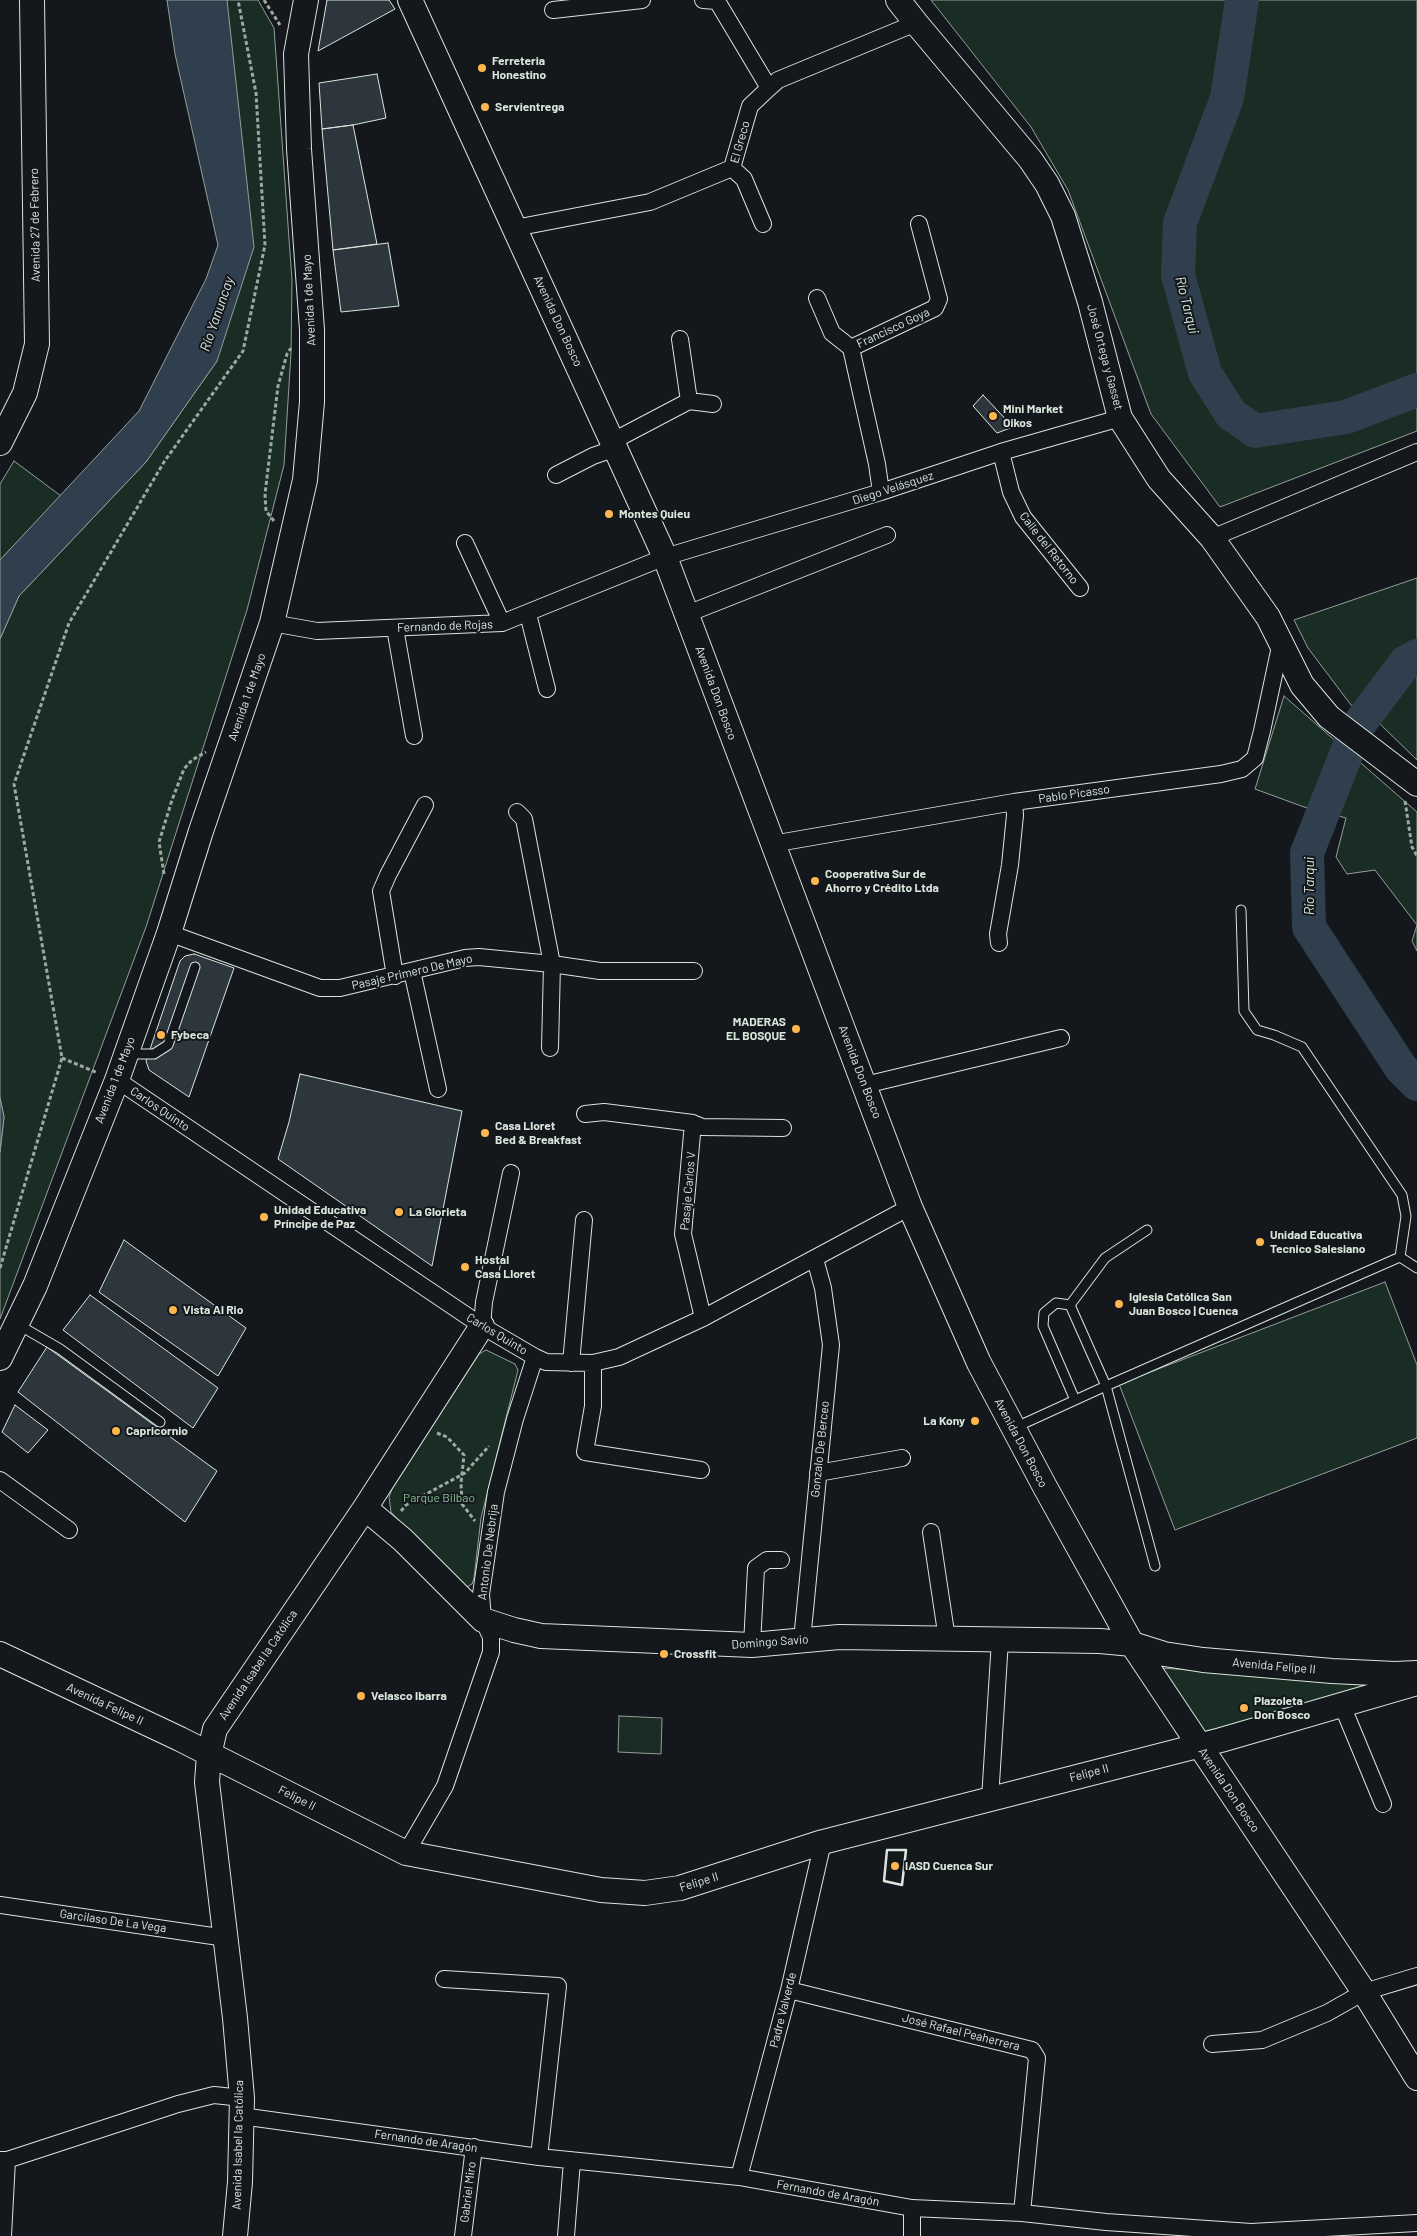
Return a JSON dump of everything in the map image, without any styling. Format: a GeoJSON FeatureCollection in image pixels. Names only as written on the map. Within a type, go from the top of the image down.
{"type":"FeatureCollection","features":[{"type":"Feature","properties":{"kind":"street","name":"Avenida 27 de Febrero"},"geometry":{"type":"LineString","coordinates":[[0,443],[25,393],[37,344],[32,0]]}},
{"type":"Feature","properties":{"kind":"street"},"geometry":{"type":"LineString","coordinates":[[553,10],[642,0]]}},
{"type":"Feature","properties":{"kind":"street"},"geometry":{"type":"LineString","coordinates":[[703,0],[717,1],[769,88]]}},
{"type":"Feature","properties":{"kind":"street","name":"José Ortega y Gasset"},"geometry":{"type":"LineString","coordinates":[[898,0],[1030,160],[1047,184],[1063,216],[1090,302],[1120,418],[1159,479],[1212,538],[1268,617],[1302,685],[1330,717],[1376,751],[1411,790]]}},
{"type":"Feature","properties":{"kind":"street","name":"Avenida 1 de Mayo"},"geometry":{"type":"LineString","coordinates":[[0,1358],[35,1286],[106,1073],[126,1054],[169,933],[201,831],[272,623],[305,480],[312,402],[312,330],[299,149],[296,54],[302,1]]}},
{"type":"Feature","properties":{"kind":"street","name":"Avenida Don Bosco"},"geometry":{"type":"LineString","coordinates":[[412,3],[666,557],[772,844],[910,1207],[979,1362],[1132,1644],[1364,1992],[1417,2078]]}},
{"type":"Feature","properties":{"kind":"street","name":"El Greco"},"geometry":{"type":"LineString","coordinates":[[515,228],[650,202],[732,168],[750,106],[778,80],[916,24]]}},
{"type":"Feature","properties":{"kind":"street"},"geometry":{"type":"LineString","coordinates":[[732,168],[744,179],[763,224]]}},
{"type":"Feature","properties":{"kind":"street","name":"Francisco Goya"},"geometry":{"type":"LineString","coordinates":[[881,492],[877,464],[851,348],[935,308],[939,299],[919,224]]}},
{"type":"Feature","properties":{"kind":"street"},"geometry":{"type":"LineString","coordinates":[[817,298],[832,333],[851,348]]}},
{"type":"Feature","properties":{"kind":"street"},"geometry":{"type":"LineString","coordinates":[[680,339],[689,401]]}},
{"type":"Feature","properties":{"kind":"street"},"geometry":{"type":"LineString","coordinates":[[556,475],[614,445],[689,401],[713,404]]}},
{"type":"Feature","properties":{"kind":"street","name":"Diego Velásquez"},"geometry":{"type":"LineString","coordinates":[[666,557],[881,492],[1001,452],[1120,418]]}},
{"type":"Feature","properties":{"kind":"street","name":"Calle del Retorno"},"geometry":{"type":"LineString","coordinates":[[1001,452],[1011,492],[1022,517],[1080,588]]}},
{"type":"Feature","properties":{"kind":"street"},"geometry":{"type":"LineString","coordinates":[[1212,538],[1417,452]]}},
{"type":"Feature","properties":{"kind":"street"},"geometry":{"type":"LineString","coordinates":[[687,614],[887,535]]}},
{"type":"Feature","properties":{"kind":"street"},"geometry":{"type":"LineString","coordinates":[[465,543],[502,623]]}},
{"type":"Feature","properties":{"kind":"street","name":"Fernando de Rojas"},"geometry":{"type":"LineString","coordinates":[[272,623],[317,631],[502,623],[666,557]]}},
{"type":"Feature","properties":{"kind":"street"},"geometry":{"type":"LineString","coordinates":[[528,614],[547,689]]}},
{"type":"Feature","properties":{"kind":"street"},"geometry":{"type":"LineString","coordinates":[[395,628],[414,736]]}},
{"type":"Feature","properties":{"kind":"street","name":"Pablo Picasso"},"geometry":{"type":"LineString","coordinates":[[772,844],[1014,802],[1221,774],[1242,769],[1255,758],[1281,642]]}},
{"type":"Feature","properties":{"kind":"street"},"geometry":{"type":"LineString","coordinates":[[999,943],[998,934],[1010,865],[1015,815],[1014,802]]}},
{"type":"Feature","properties":{"kind":"street"},"geometry":{"type":"LineString","coordinates":[[395,976],[381,891],[388,874],[425,805]]}},
{"type":"Feature","properties":{"kind":"street"},"geometry":{"type":"LineString","coordinates":[[517,812],[524,819],[552,964],[550,1048]]}},
{"type":"Feature","properties":{"kind":"street","name":"Pasaje Primero De Mayo"},"geometry":{"type":"LineString","coordinates":[[169,933],[320,988],[340,988],[465,958],[479,957],[552,964],[600,972],[694,972]]}},
{"type":"Feature","properties":{"kind":"street"},"geometry":{"type":"LineString","coordinates":[[412,971],[438,1089]]}},
{"type":"Feature","properties":{"kind":"street"},"geometry":{"type":"LineString","coordinates":[[865,1085],[1061,1038]]}},
{"type":"Feature","properties":{"kind":"street","name":"Carlos Quinto"},"geometry":{"type":"LineString","coordinates":[[106,1073],[482,1326],[546,1362],[592,1363],[619,1357],[703,1318],[910,1207]]}},
{"type":"Feature","properties":{"kind":"street"},"geometry":{"type":"LineString","coordinates":[[586,1114],[604,1112],[694,1123],[702,1127],[783,1128]]}},
{"type":"Feature","properties":{"kind":"street","name":"Pasaje Carlos V"},"geometry":{"type":"LineString","coordinates":[[694,1123],[684,1234],[703,1318]]}},
{"type":"Feature","properties":{"kind":"street"},"geometry":{"type":"LineString","coordinates":[[482,1326],[484,1302],[511,1173]]}},
{"type":"Feature","properties":{"kind":"street"},"geometry":{"type":"LineString","coordinates":[[571,1363],[584,1220]]}},
{"type":"Feature","properties":{"kind":"street","name":"Gonzalo De Berceo"},"geometry":{"type":"LineString","coordinates":[[802,1640],[831,1345],[823,1288],[815,1259]]}},
{"type":"Feature","properties":{"kind":"street","name":"Avenida Isabel la Católica"},"geometry":{"type":"LineString","coordinates":[[235,2236],[240,2182],[241,2107],[226,1938],[207,1782],[208,1755],[215,1729],[289,1617],[365,1508],[482,1326]]}},
{"type":"Feature","properties":{"kind":"street","name":"Antonio De Nebrija"},"geometry":{"type":"LineString","coordinates":[[406,1853],[446,1786],[491,1652],[491,1637],[483,1620],[482,1594],[496,1492],[515,1419],[535,1357]]}},
{"type":"Feature","properties":{"kind":"street"},"geometry":{"type":"LineString","coordinates":[[592,1363],[593,1406],[585,1452],[701,1470]]}},
{"type":"Feature","properties":{"kind":"street"},"geometry":{"type":"LineString","coordinates":[[818,1473],[902,1458]]}},
{"type":"Feature","properties":{"kind":"street"},"geometry":{"type":"LineString","coordinates":[[0,1480],[69,1530]]}},
{"type":"Feature","properties":{"kind":"street","name":"Domingo Savio"},"geometry":{"type":"LineString","coordinates":[[365,1508],[388,1526],[483,1620],[541,1636],[752,1646],[839,1637],[1100,1640],[1132,1644]]}},
{"type":"Feature","properties":{"kind":"street"},"geometry":{"type":"LineString","coordinates":[[931,1532],[947,1638]]}},
{"type":"Feature","properties":{"kind":"street"},"geometry":{"type":"LineString","coordinates":[[752,1646],[756,1568],[767,1560],[781,1560]]}},
{"type":"Feature","properties":{"kind":"street"},"geometry":{"type":"LineString","coordinates":[[990,1798],[1000,1640]]}},
{"type":"Feature","properties":{"kind":"street","name":"Avenida Felipe II"},"geometry":{"type":"LineString","coordinates":[[1132,1644],[1164,1654],[1203,1660],[1332,1671],[1417,1673]]}},
{"type":"Feature","properties":{"kind":"street","name":"Avenida Felipe II"},"geometry":{"type":"LineString","coordinates":[[0,1654],[208,1755]]}},
{"type":"Feature","properties":{"kind":"street"},"geometry":{"type":"LineString","coordinates":[[1199,1745],[1417,1683]]}},
{"type":"Feature","properties":{"kind":"street"},"geometry":{"type":"LineString","coordinates":[[1342,1705],[1383,1804]]}},
{"type":"Feature","properties":{"kind":"street","name":"Felipe II"},"geometry":{"type":"LineString","coordinates":[[208,1755],[406,1853],[601,1890],[645,1893],[680,1888],[823,1842],[1199,1745]]}},
{"type":"Feature","properties":{"kind":"street","name":"Padre Valverde"},"geometry":{"type":"LineString","coordinates":[[739,2177],[789,1990],[823,1842]]}},
{"type":"Feature","properties":{"kind":"street","name":"Garcilaso De La Vega"},"geometry":{"type":"LineString","coordinates":[[0,1905],[226,1938]]}},
{"type":"Feature","properties":{"kind":"street"},"geometry":{"type":"LineString","coordinates":[[1212,2044],[1262,2040],[1327,2013],[1364,1992],[1417,1976]]}},
{"type":"Feature","properties":{"kind":"street"},"geometry":{"type":"LineString","coordinates":[[444,1980],[558,1986],[539,2157]]}},
{"type":"Feature","properties":{"kind":"street","name":"José Rafael Peaherrera"},"geometry":{"type":"LineString","coordinates":[[789,1990],[1032,2050],[1037,2058],[1022,2213]]}},
{"type":"Feature","properties":{"kind":"street","name":"Fernando de Aragón"},"geometry":{"type":"LineString","coordinates":[[4,2160],[178,2104],[214,2096],[241,2107],[474,2147],[572,2161],[739,2177],[912,2208],[1022,2213],[1251,2234],[1417,2223]]}},
{"type":"Feature","properties":{"kind":"street","name":"Gabriel Miro"},"geometry":{"type":"LineString","coordinates":[[463,2236],[474,2147]]}},
{"type":"Feature","properties":{"kind":"street"},"geometry":{"type":"LineString","coordinates":[[3,2236],[4,2160]]}},
{"type":"Feature","properties":{"kind":"street"},"geometry":{"type":"LineString","coordinates":[[566,2236],[572,2161]]}},
{"type":"Feature","properties":{"kind":"street"},"geometry":{"type":"LineString","coordinates":[[912,2208],[912,2236]]}},
{"type":"Feature","properties":{"kind":"lane"},"geometry":{"type":"LineString","coordinates":[[1241,910],[1244,1011],[1257,1030],[1302,1047],[1402,1195],[1406,1216],[1400,1257]]}},
{"type":"Feature","properties":{"kind":"lane"},"geometry":{"type":"LineString","coordinates":[[126,1054],[154,1054],[168,1045],[195,967]]}},
{"type":"Feature","properties":{"kind":"lane"},"geometry":{"type":"LineString","coordinates":[[1070,1305],[1105,1258],[1147,1230]]}},
{"type":"Feature","properties":{"kind":"lane"},"geometry":{"type":"LineString","coordinates":[[1400,1257],[1417,1268]]}},
{"type":"Feature","properties":{"kind":"lane"},"geometry":{"type":"LineString","coordinates":[[1014,1428],[1400,1257]]}},
{"type":"Feature","properties":{"kind":"lane"},"geometry":{"type":"LineString","coordinates":[[1070,1305],[1056,1304],[1044,1313],[1043,1326],[1075,1400]]}},
{"type":"Feature","properties":{"kind":"lane"},"geometry":{"type":"LineString","coordinates":[[1070,1305],[1106,1386],[1155,1566]]}},
{"type":"Feature","properties":{"kind":"lane"},"geometry":{"type":"LineString","coordinates":[[17,1324],[60,1349],[160,1422]]}},
{"type":"Feature","properties":{"kind":"path"},"geometry":{"type":"LineString","coordinates":[[0,1268],[62,1058],[14,784],[69,623],[164,462],[243,351],[265,245],[256,93],[238,0]]}},
{"type":"Feature","properties":{"kind":"path"},"geometry":{"type":"LineString","coordinates":[[275,523],[266,511],[266,484],[278,386],[287,354],[295,343]]}},
{"type":"Feature","properties":{"kind":"path"},"geometry":{"type":"LineString","coordinates":[[164,882],[159,842],[172,800],[184,769],[192,760],[206,752],[209,743]]}},
{"type":"Feature","properties":{"kind":"path"},"geometry":{"type":"LineString","coordinates":[[1411,790],[1412,847],[1417,856]]}},
{"type":"Feature","properties":{"kind":"path"},"geometry":{"type":"LineString","coordinates":[[62,1058],[106,1073]]}},
{"type":"Feature","properties":{"kind":"path"},"geometry":{"type":"LineString","coordinates":[[419,1425],[447,1437],[464,1455],[462,1504],[477,1523]]}},
{"type":"Feature","properties":{"kind":"path"},"geometry":{"type":"LineString","coordinates":[[388,1526],[406,1505],[462,1475],[492,1442]]}},
{"type":"Feature","properties":{"kind":"green space"},"geometry":{"type":"Polygon","coordinates":[[[227,0],[258,0],[274,28],[292,281],[291,353],[284,465],[247,610],[146,927],[0,1319],[0,1152],[4,1117],[0,1098],[0,639],[19,596],[146,462],[217,361],[227,0]]]}},
{"type":"Feature","properties":{"kind":"green space"},"geometry":{"type":"Polygon","coordinates":[[[931,0],[1417,0],[1417,431],[1220,507],[1151,414],[1068,190],[1031,127],[931,0]]]}},
{"type":"Feature","properties":{"kind":"green space"},"geometry":{"type":"Polygon","coordinates":[[[14,461],[61,496],[0,560],[0,484],[14,461]]]}},
{"type":"Feature","properties":{"kind":"green space"},"geometry":{"type":"Polygon","coordinates":[[[1417,578],[1417,760],[1378,722],[1351,705],[1308,648],[1294,620],[1417,578]]]}},
{"type":"Feature","properties":{"kind":"green space"},"geometry":{"type":"Polygon","coordinates":[[[1284,696],[1417,812],[1417,925],[1375,870],[1347,874],[1336,857],[1346,818],[1304,807],[1255,789],[1284,696]]]}},
{"type":"Feature","properties":{"kind":"green space"},"geometry":{"type":"Polygon","coordinates":[[[1417,925],[1417,951],[1412,941],[1417,925]]]}},
{"type":"Feature","properties":{"kind":"green space"},"geometry":{"type":"Polygon","coordinates":[[[1385,1282],[1417,1365],[1417,1438],[1175,1530],[1119,1384],[1385,1282]]]}},
{"type":"Feature","properties":{"kind":"green space","name":"Parque Bilbao"},"geometry":{"type":"Polygon","coordinates":[[[486,1350],[515,1364],[518,1370],[481,1518],[474,1578],[472,1584],[465,1588],[460,1588],[391,1512],[389,1497],[392,1489],[479,1354],[486,1350]]]}},
{"type":"Feature","properties":{"kind":"green space","name":"Plazoleta Don Bosco"},"geometry":{"type":"Polygon","coordinates":[[[1161,1668],[1401,1684],[1202,1732],[1161,1668]]]}},
{"type":"Feature","properties":{"kind":"green space"},"geometry":{"type":"Polygon","coordinates":[[[619,1716],[662,1718],[661,1754],[618,1752],[619,1716]]]}},
{"type":"Feature","properties":{"kind":"water","name":"Río Yanuncay"},"geometry":{"type":"Polygon","coordinates":[[[167,0],[227,0],[254,247],[217,361],[146,462],[19,596],[0,639],[0,560],[139,411],[206,279],[218,245],[175,54],[167,0]]]}},
{"type":"Feature","properties":{"kind":"water"},"geometry":{"type":"Polygon","coordinates":[[[0,1098],[4,1117],[0,1152],[0,1098]]]}},
{"type":"Feature","properties":{"kind":"building"},"geometry":{"type":"Polygon","coordinates":[[[327,0],[389,0],[395,9],[318,51],[327,0]]]}},
{"type":"Feature","properties":{"kind":"building"},"geometry":{"type":"Polygon","coordinates":[[[377,74],[386,118],[322,129],[319,83],[377,74]]]}},
{"type":"Feature","properties":{"kind":"building"},"geometry":{"type":"Polygon","coordinates":[[[353,125],[377,244],[333,250],[322,129],[353,125]]]}},
{"type":"Feature","properties":{"kind":"building"},"geometry":{"type":"Polygon","coordinates":[[[388,243],[399,306],[341,312],[333,250],[388,243]]]}},
{"type":"Feature","properties":{"kind":"building","name":"Mini Market Oikos"},"geometry":{"type":"Polygon","coordinates":[[[983,395],[1013,427],[997,433],[973,406],[983,395]]]}},
{"type":"Feature","properties":{"kind":"building"},"geometry":{"type":"Polygon","coordinates":[[[194,954],[234,968],[189,1097],[149,1070],[146,1061],[180,961],[185,956],[194,954]]]}},
{"type":"Feature","properties":{"kind":"building","name":"La Glorieta"},"geometry":{"type":"Polygon","coordinates":[[[300,1074],[462,1111],[432,1266],[278,1159],[300,1074]]]}},
{"type":"Feature","properties":{"kind":"building","name":"Vista Al Rio"},"geometry":{"type":"Polygon","coordinates":[[[124,1240],[246,1328],[218,1376],[99,1292],[124,1240]]]}},
{"type":"Feature","properties":{"kind":"building"},"geometry":{"type":"Polygon","coordinates":[[[90,1295],[218,1388],[193,1428],[63,1330],[90,1295]]]}},
{"type":"Feature","properties":{"kind":"building","name":"Capricornio"},"geometry":{"type":"Polygon","coordinates":[[[47,1347],[217,1471],[185,1522],[18,1392],[47,1347]]]}},
{"type":"Feature","properties":{"kind":"building"},"geometry":{"type":"Polygon","coordinates":[[[15,1405],[48,1430],[28,1453],[2,1432],[15,1405]]]}},
{"type":"Feature","properties":{"kind":"waterway","name":"Río Tarqui"},"geometry":{"type":"LineString","coordinates":[[1242,0],[1227,98],[1180,223],[1178,275],[1205,373],[1231,414],[1255,431],[1346,417],[1417,390]]}},
{"type":"Feature","properties":{"kind":"waterway","name":"Río Tarqui"},"geometry":{"type":"LineString","coordinates":[[1417,656],[1406,662],[1357,727],[1307,853],[1309,927],[1401,1068],[1417,1084]]}},
{"type":"Feature","properties":{"kind":"wall"},"geometry":{"type":"LineString","coordinates":[[887,1850],[906,1850],[902,1885],[884,1881],[887,1850]]}},
{"type":"Feature","properties":{"kind":"place","name":"Ferreteria Honestino"},"geometry":{"type":"Point","coordinates":[482,68]}},
{"type":"Feature","properties":{"kind":"place","name":"Servientrega"},"geometry":{"type":"Point","coordinates":[485,107]}},
{"type":"Feature","properties":{"kind":"place","name":"Mini Market Oikos"},"geometry":{"type":"Point","coordinates":[993,416]}},
{"type":"Feature","properties":{"kind":"place","name":"Montes Quieu"},"geometry":{"type":"Point","coordinates":[609,514]}},
{"type":"Feature","properties":{"kind":"place","name":"Cooperativa Sur de Ahorro y Crédito Ltda"},"geometry":{"type":"Point","coordinates":[815,881]}},
{"type":"Feature","properties":{"kind":"place","name":"MADERAS EL BOSQUE"},"geometry":{"type":"Point","coordinates":[796,1029]}},
{"type":"Feature","properties":{"kind":"place","name":"Fybeca"},"geometry":{"type":"Point","coordinates":[161,1035]}},
{"type":"Feature","properties":{"kind":"place","name":"Casa Lloret Bed & Breakfast"},"geometry":{"type":"Point","coordinates":[485,1133]}},
{"type":"Feature","properties":{"kind":"place","name":"La Glorieta"},"geometry":{"type":"Point","coordinates":[399,1212]}},
{"type":"Feature","properties":{"kind":"place","name":"Unidad Educativa Príncipe de Paz"},"geometry":{"type":"Point","coordinates":[264,1217]}},
{"type":"Feature","properties":{"kind":"place","name":"Unidad Educativa Tecnico Salesiano"},"geometry":{"type":"Point","coordinates":[1260,1242]}},
{"type":"Feature","properties":{"kind":"place","name":"Hostal Casa Lloret"},"geometry":{"type":"Point","coordinates":[465,1267]}},
{"type":"Feature","properties":{"kind":"place","name":"Iglesia Católica San Juan Bosco | Cuenca"},"geometry":{"type":"Point","coordinates":[1119,1304]}},
{"type":"Feature","properties":{"kind":"place","name":"Vista Al Rio"},"geometry":{"type":"Point","coordinates":[173,1310]}},
{"type":"Feature","properties":{"kind":"place","name":"La Kony"},"geometry":{"type":"Point","coordinates":[975,1421]}},
{"type":"Feature","properties":{"kind":"place","name":"Capricornio"},"geometry":{"type":"Point","coordinates":[116,1431]}},
{"type":"Feature","properties":{"kind":"place","name":"Crossfit"},"geometry":{"type":"Point","coordinates":[664,1654]}},
{"type":"Feature","properties":{"kind":"place","name":"Velasco Ibarra"},"geometry":{"type":"Point","coordinates":[361,1696]}},
{"type":"Feature","properties":{"kind":"place","name":"Plazoleta Don Bosco"},"geometry":{"type":"Point","coordinates":[1244,1708]}},
{"type":"Feature","properties":{"kind":"place","name":"IASD Cuenca Sur"},"geometry":{"type":"Point","coordinates":[895,1866]}}]}
